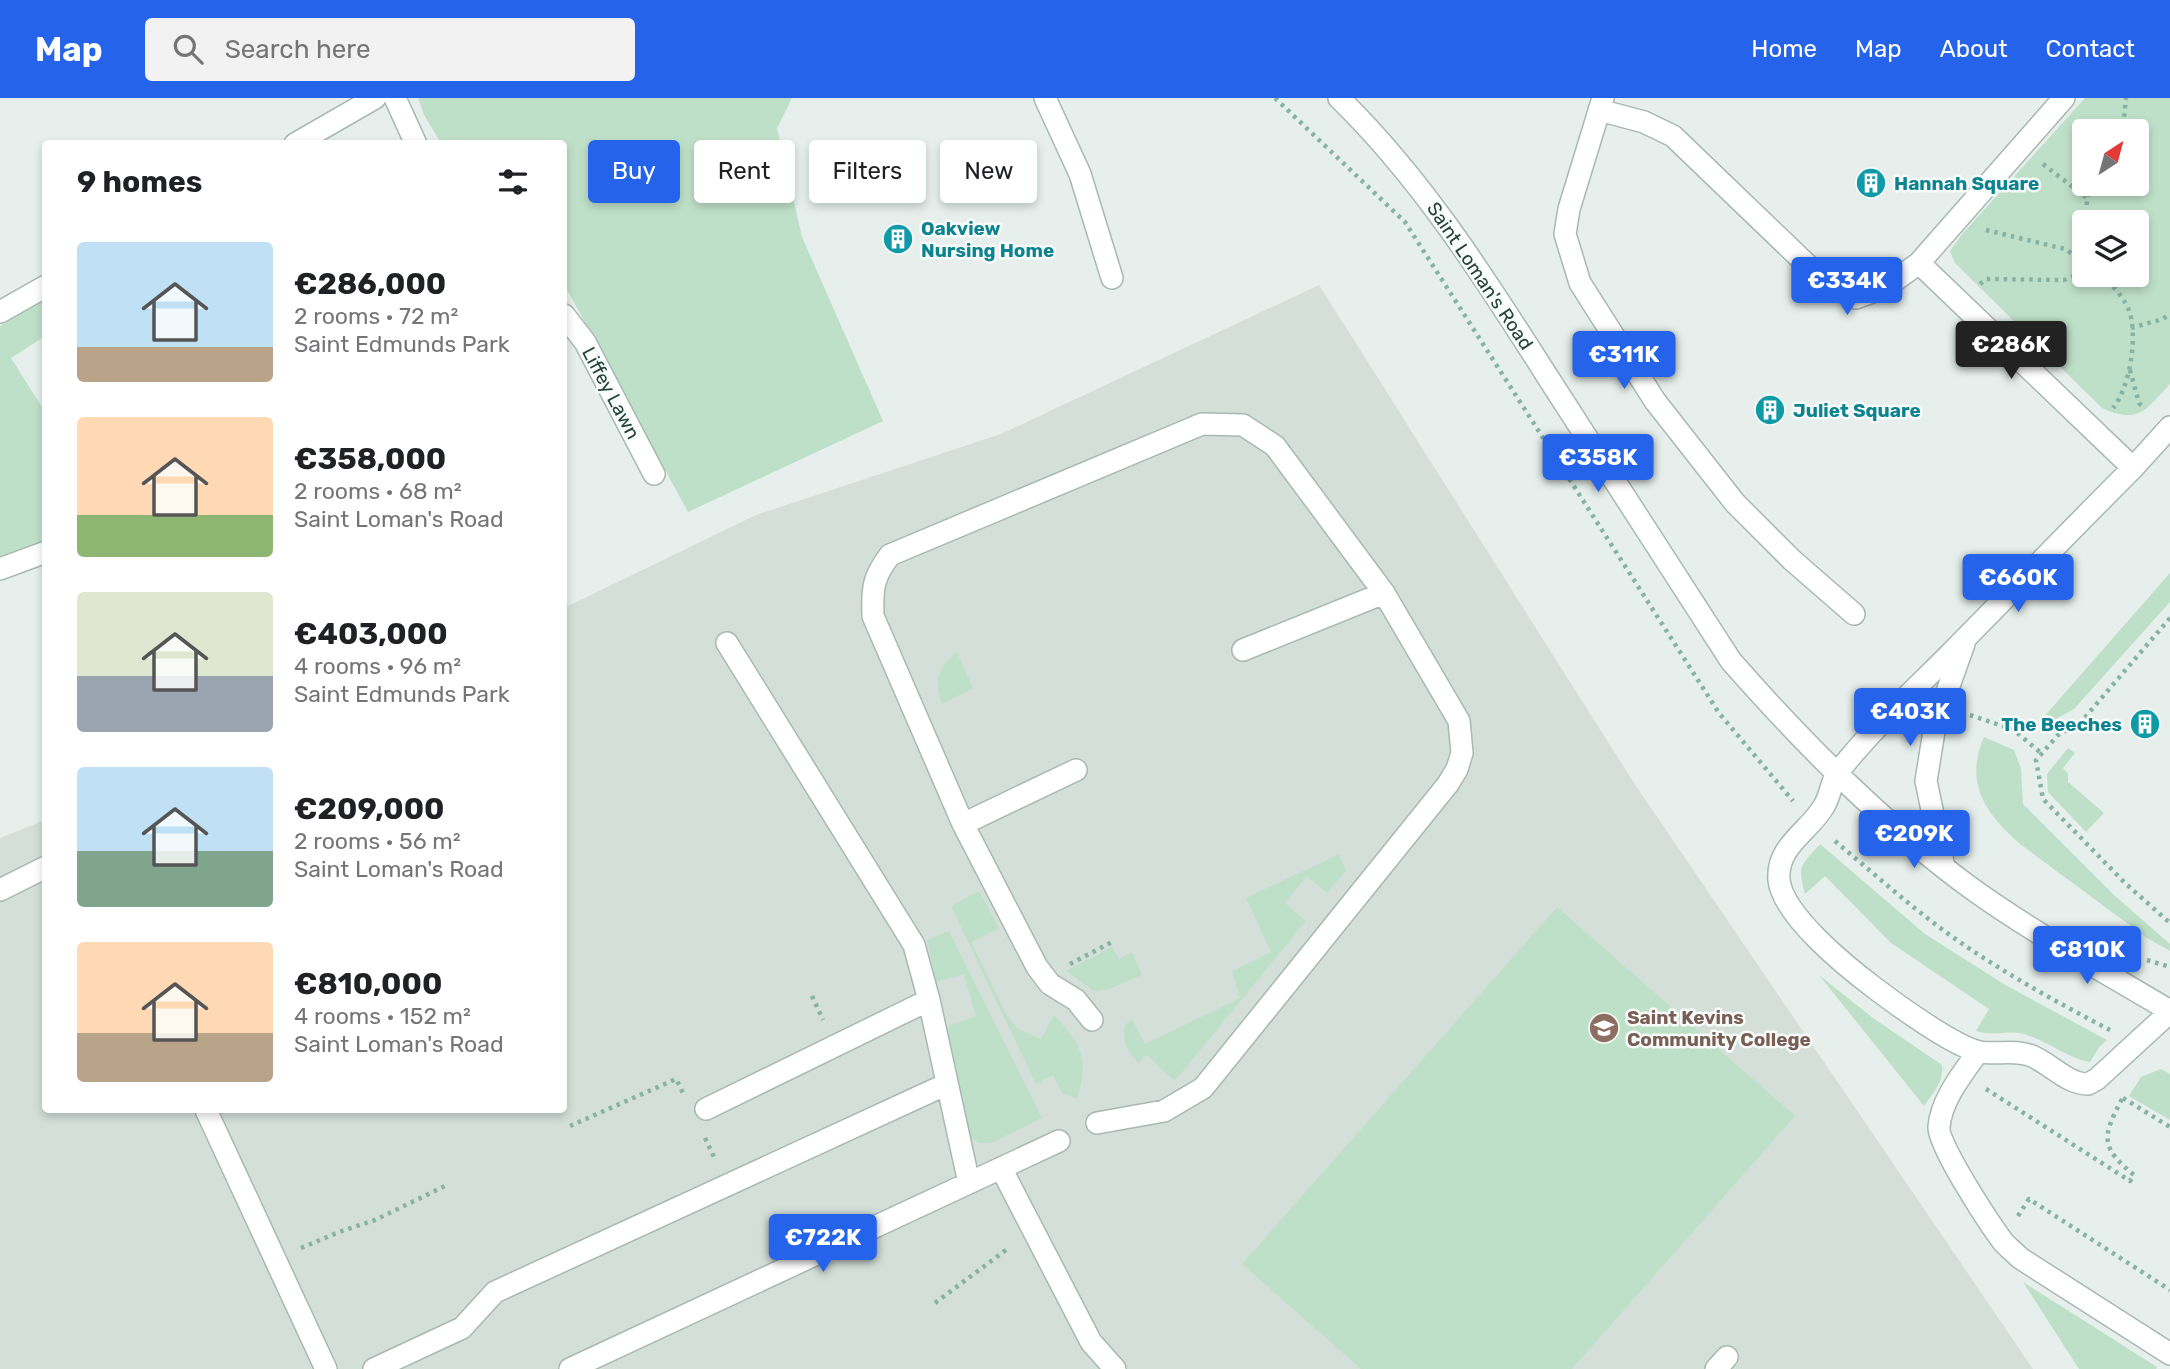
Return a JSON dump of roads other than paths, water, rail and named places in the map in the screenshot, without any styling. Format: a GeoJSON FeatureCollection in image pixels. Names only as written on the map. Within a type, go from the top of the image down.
{"type":"FeatureCollection","features":[{"type":"Feature","properties":{"kind":"street"},"geometry":{"type":"LineString","coordinates":[[303,140],[375,98]]}},
{"type":"Feature","properties":{"kind":"street"},"geometry":{"type":"LineString","coordinates":[[395,98],[414,140]]}},
{"type":"Feature","properties":{"kind":"street"},"geometry":{"type":"LineString","coordinates":[[1045,98],[1080,174],[1112,278]]}},
{"type":"Feature","properties":{"kind":"street","name":"Saint Loman's Road"},"geometry":{"type":"LineString","coordinates":[[1339,98],[1408,173],[1476,266],[1731,661],[1772,707],[1836,774],[1944,867],[2026,925],[2170,1012]]}},
{"type":"Feature","properties":{"kind":"street"},"geometry":{"type":"LineString","coordinates":[[1854,614],[1792,560],[1735,503],[1655,401],[1580,283],[1565,234],[1569,209],[1601,104],[1674,136],[1825,282],[1856,298],[1886,287],[1919,263],[2064,98]]}},
{"type":"Feature","properties":{"kind":"street"},"geometry":{"type":"LineString","coordinates":[[1919,263],[2133,468]]}},
{"type":"Feature","properties":{"kind":"street"},"geometry":{"type":"LineString","coordinates":[[0,312],[42,288]]}},
{"type":"Feature","properties":{"kind":"street","name":"Liffey Lawn"},"geometry":{"type":"LineString","coordinates":[[567,319],[585,342],[654,474]]}},
{"type":"Feature","properties":{"kind":"street"},"geometry":{"type":"LineString","coordinates":[[1092,1020],[1076,1000],[1050,984],[1037,967],[963,824],[873,616],[872,591],[878,571],[890,555],[1202,424],[1243,425],[1275,446],[1384,593],[1459,721],[1462,753],[1448,785],[1203,1088],[1164,1111],[1097,1123]]}},
{"type":"Feature","properties":{"kind":"street"},"geometry":{"type":"LineString","coordinates":[[2169,428],[2133,468],[1887,717],[1836,774],[1824,806],[1794,840],[1780,863],[1779,878],[1781,892],[1808,928],[1867,982],[1925,1022],[1978,1052],[2027,1054],[2072,1080],[2088,1084],[2097,1079],[2170,1012]]}},
{"type":"Feature","properties":{"kind":"street"},"geometry":{"type":"LineString","coordinates":[[0,569],[42,553]]}},
{"type":"Feature","properties":{"kind":"street"},"geometry":{"type":"LineString","coordinates":[[1243,650],[1384,593]]}},
{"type":"Feature","properties":{"kind":"street"},"geometry":{"type":"LineString","coordinates":[[1944,867],[1926,781],[1935,725],[1968,636]]}},
{"type":"Feature","properties":{"kind":"street"},"geometry":{"type":"LineString","coordinates":[[727,643],[914,945],[929,1000],[969,1183]]}},
{"type":"Feature","properties":{"kind":"street"},"geometry":{"type":"LineString","coordinates":[[963,824],[1076,770]]}},
{"type":"Feature","properties":{"kind":"street"},"geometry":{"type":"LineString","coordinates":[[0,890],[42,869]]}},
{"type":"Feature","properties":{"kind":"street"},"geometry":{"type":"LineString","coordinates":[[697,1112],[929,1000]]}},
{"type":"Feature","properties":{"kind":"street"},"geometry":{"type":"LineString","coordinates":[[1978,1052],[1946,1103],[1938,1130],[1944,1149],[2003,1241],[2020,1258],[2170,1354]]}},
{"type":"Feature","properties":{"kind":"street"},"geometry":{"type":"LineString","coordinates":[[374,1369],[462,1328],[495,1292],[947,1084]]}},
{"type":"Feature","properties":{"kind":"street"},"geometry":{"type":"LineString","coordinates":[[206,1113],[275,1259],[317,1366]]}},
{"type":"Feature","properties":{"kind":"street"},"geometry":{"type":"LineString","coordinates":[[569,1369],[1059,1141]]}},
{"type":"Feature","properties":{"kind":"street"},"geometry":{"type":"LineString","coordinates":[[1001,1168],[1091,1342],[1115,1369]]}},
{"type":"Feature","properties":{"kind":"place","name":"Hannah Square"},"geometry":{"type":"Point","coordinates":[1871,183]}},
{"type":"Feature","properties":{"kind":"place","name":"Oakview Nursing Home"},"geometry":{"type":"Point","coordinates":[898,239]}},
{"type":"Feature","properties":{"kind":"place","name":"Juliet Square"},"geometry":{"type":"Point","coordinates":[1770,410]}},
{"type":"Feature","properties":{"kind":"place","name":"The Beeches"},"geometry":{"type":"Point","coordinates":[2145,724]}},
{"type":"Feature","properties":{"kind":"place","name":"Saint Kevins Community College"},"geometry":{"type":"Point","coordinates":[1604,1028]}}]}
